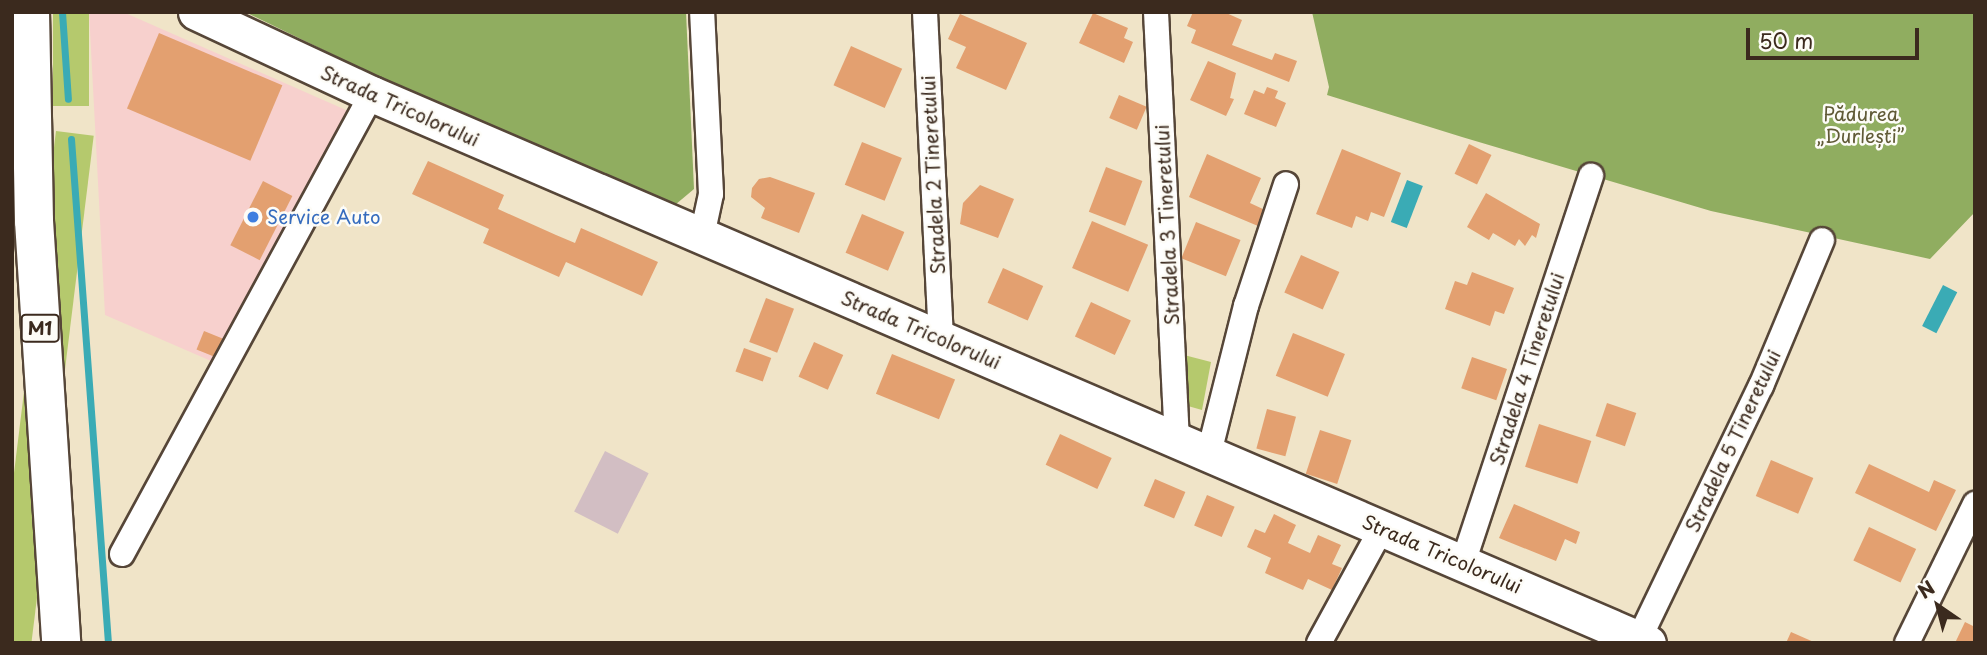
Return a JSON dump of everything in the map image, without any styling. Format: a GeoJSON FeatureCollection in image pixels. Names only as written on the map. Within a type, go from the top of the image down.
{"type":"FeatureCollection","features":[{"type":"Feature","properties":{"kind":"highway","name":"M1"},"geometry":{"type":"LineString","coordinates":[[30,12],[34,221],[61,643]]}},
{"type":"Feature","properties":{"kind":"street","name":"Strada Tricolorului"},"geometry":{"type":"LineString","coordinates":[[196,12],[372,94],[1644,641]]}},
{"type":"Feature","properties":{"kind":"street"},"geometry":{"type":"LineString","coordinates":[[702,12],[711,194],[702,236]]}},
{"type":"Feature","properties":{"kind":"street","name":"Stradela 2 Tineretului"},"geometry":{"type":"LineString","coordinates":[[925,12],[941,338]]}},
{"type":"Feature","properties":{"kind":"street","name":"Stradela 3 Tineretului"},"geometry":{"type":"LineString","coordinates":[[1156,12],[1177,438]]}},
{"type":"Feature","properties":{"kind":"street"},"geometry":{"type":"LineString","coordinates":[[122,554],[372,94]]}},
{"type":"Feature","properties":{"kind":"street","name":"Stradela 4 Tineretului"},"geometry":{"type":"LineString","coordinates":[[1463,563],[1591,176]]}},
{"type":"Feature","properties":{"kind":"street"},"geometry":{"type":"LineString","coordinates":[[1209,453],[1246,306],[1286,184]]}},
{"type":"Feature","properties":{"kind":"street","name":"Stradela 5 Tineretului"},"geometry":{"type":"LineString","coordinates":[[1644,641],[1761,386],[1822,240]]}},
{"type":"Feature","properties":{"kind":"street"},"geometry":{"type":"LineString","coordinates":[[1907,643],[1975,504]]}},
{"type":"Feature","properties":{"kind":"street"},"geometry":{"type":"LineString","coordinates":[[1319,643],[1382,528]]}},
{"type":"Feature","properties":{"kind":"shaded area"},"geometry":{"type":"Polygon","coordinates":[[[89,12],[123,12],[355,114],[218,364],[105,315],[89,12]]]}},
{"type":"Feature","properties":{"kind":"shaded area"},"geometry":{"type":"Polygon","coordinates":[[[605,451],[649,473],[618,534],[574,512],[605,451]]]}},
{"type":"Feature","properties":{"kind":"green space"},"geometry":{"type":"Polygon","coordinates":[[[53,12],[89,12],[89,106],[53,106],[53,12]]]}},
{"type":"Feature","properties":{"kind":"green space"},"geometry":{"type":"Polygon","coordinates":[[[245,12],[686,12],[694,189],[669,210],[566,168],[245,12]]]}},
{"type":"Feature","properties":{"kind":"green space","name":"Pădurea „Durlești”"},"geometry":{"type":"Polygon","coordinates":[[[1312,12],[1975,12],[1975,212],[1930,259],[1711,211],[1462,137],[1327,95],[1329,87],[1312,12]]]}},
{"type":"Feature","properties":{"kind":"green space"},"geometry":{"type":"Polygon","coordinates":[[[56,131],[94,136],[31,643],[12,642],[12,489],[56,131]]]}},
{"type":"Feature","properties":{"kind":"green space"},"geometry":{"type":"Polygon","coordinates":[[[1184,355],[1211,362],[1202,410],[1188,406],[1184,355]]]}},
{"type":"Feature","properties":{"kind":"green space"},"geometry":{"type":"Polygon","coordinates":[[[12,458],[19,643],[12,643],[12,458]]]}},
{"type":"Feature","properties":{"kind":"water"},"geometry":{"type":"Polygon","coordinates":[[[1407,180],[1423,186],[1407,228],[1391,222],[1407,180]]]}},
{"type":"Feature","properties":{"kind":"water"},"geometry":{"type":"Polygon","coordinates":[[[1943,285],[1957,292],[1936,333],[1922,326],[1943,285]]]}},
{"type":"Feature","properties":{"kind":"building"},"geometry":{"type":"Polygon","coordinates":[[[1193,12],[1224,12],[1242,20],[1232,45],[1272,60],[1275,53],[1297,61],[1289,82],[1191,43],[1196,30],[1187,26],[1193,12]]]}},
{"type":"Feature","properties":{"kind":"building"},"geometry":{"type":"Polygon","coordinates":[[[1093,13],[1128,28],[1124,38],[1133,42],[1124,63],[1079,43],[1093,13]]]}},
{"type":"Feature","properties":{"kind":"building"},"geometry":{"type":"Polygon","coordinates":[[[960,14],[1027,43],[1006,90],[956,68],[966,47],[948,39],[960,14]]]}},
{"type":"Feature","properties":{"kind":"building"},"geometry":{"type":"Polygon","coordinates":[[[159,33],[282,85],[250,161],[127,108],[159,33]]]}},
{"type":"Feature","properties":{"kind":"building"},"geometry":{"type":"Polygon","coordinates":[[[851,46],[902,69],[885,108],[834,85],[851,46]]]}},
{"type":"Feature","properties":{"kind":"building"},"geometry":{"type":"Polygon","coordinates":[[[1208,61],[1236,73],[1230,98],[1234,99],[1226,116],[1190,100],[1208,61]]]}},
{"type":"Feature","properties":{"kind":"building"},"geometry":{"type":"Polygon","coordinates":[[[1267,87],[1278,91],[1275,98],[1286,103],[1276,127],[1244,114],[1254,90],[1264,94],[1267,87]]]}},
{"type":"Feature","properties":{"kind":"building"},"geometry":{"type":"Polygon","coordinates":[[[1119,95],[1147,107],[1137,130],[1109,118],[1119,95]]]}},
{"type":"Feature","properties":{"kind":"building"},"geometry":{"type":"Polygon","coordinates":[[[862,142],[902,158],[885,201],[845,185],[862,142]]]}},
{"type":"Feature","properties":{"kind":"building"},"geometry":{"type":"Polygon","coordinates":[[[1469,144],[1491,155],[1477,185],[1455,174],[1469,144]]]}},
{"type":"Feature","properties":{"kind":"building"},"geometry":{"type":"Polygon","coordinates":[[[1342,149],[1401,173],[1384,217],[1371,212],[1368,221],[1356,216],[1352,228],[1316,214],[1342,149]]]}},
{"type":"Feature","properties":{"kind":"building"},"geometry":{"type":"Polygon","coordinates":[[[1207,154],[1261,178],[1250,203],[1265,210],[1258,226],[1189,197],[1207,154]]]}},
{"type":"Feature","properties":{"kind":"building"},"geometry":{"type":"Polygon","coordinates":[[[428,161],[504,195],[498,209],[556,235],[575,243],[581,228],[658,262],[642,296],[566,262],[559,277],[483,243],[489,229],[412,194],[428,161]]]}},
{"type":"Feature","properties":{"kind":"building"},"geometry":{"type":"Polygon","coordinates":[[[1106,167],[1142,181],[1125,226],[1089,212],[1106,167]]]}},
{"type":"Feature","properties":{"kind":"building"},"geometry":{"type":"Polygon","coordinates":[[[770,177],[815,193],[799,233],[761,218],[765,208],[751,197],[752,188],[759,179],[770,177]]]}},
{"type":"Feature","properties":{"kind":"building"},"geometry":{"type":"Polygon","coordinates":[[[263,181],[292,196],[260,260],[230,245],[263,181]]]}},
{"type":"Feature","properties":{"kind":"building"},"geometry":{"type":"Polygon","coordinates":[[[980,185],[1014,199],[998,238],[960,224],[963,203],[980,185]]]}},
{"type":"Feature","properties":{"kind":"building"},"geometry":{"type":"Polygon","coordinates":[[[1486,193],[1540,224],[1536,238],[1532,235],[1525,246],[1519,239],[1515,246],[1493,233],[1489,240],[1467,227],[1486,193]]]}},
{"type":"Feature","properties":{"kind":"building"},"geometry":{"type":"Polygon","coordinates":[[[862,214],[904,232],[888,271],[846,253],[862,214]]]}},
{"type":"Feature","properties":{"kind":"building"},"geometry":{"type":"Polygon","coordinates":[[[1092,221],[1148,245],[1128,292],[1072,268],[1092,221]]]}},
{"type":"Feature","properties":{"kind":"building"},"geometry":{"type":"Polygon","coordinates":[[[1196,222],[1241,240],[1226,276],[1181,258],[1196,222]]]}},
{"type":"Feature","properties":{"kind":"building"},"geometry":{"type":"Polygon","coordinates":[[[1301,255],[1339,272],[1323,310],[1284,292],[1301,255]]]}},
{"type":"Feature","properties":{"kind":"building"},"geometry":{"type":"Polygon","coordinates":[[[1003,268],[1043,286],[1028,321],[988,303],[1003,268]]]}},
{"type":"Feature","properties":{"kind":"building"},"geometry":{"type":"Polygon","coordinates":[[[1472,272],[1514,288],[1504,314],[1495,311],[1490,326],[1445,309],[1455,281],[1467,285],[1472,272]]]}},
{"type":"Feature","properties":{"kind":"building"},"geometry":{"type":"Polygon","coordinates":[[[766,298],[794,309],[777,353],[749,342],[766,298]]]}},
{"type":"Feature","properties":{"kind":"building"},"geometry":{"type":"Polygon","coordinates":[[[1091,302],[1131,321],[1115,355],[1075,336],[1091,302]]]}},
{"type":"Feature","properties":{"kind":"building"},"geometry":{"type":"Polygon","coordinates":[[[204,331],[226,340],[219,359],[197,350],[204,331]]]}},
{"type":"Feature","properties":{"kind":"building"},"geometry":{"type":"Polygon","coordinates":[[[1293,333],[1345,354],[1328,397],[1276,376],[1293,333]]]}},
{"type":"Feature","properties":{"kind":"building"},"geometry":{"type":"Polygon","coordinates":[[[814,342],[843,355],[828,390],[799,377],[814,342]]]}},
{"type":"Feature","properties":{"kind":"building"},"geometry":{"type":"Polygon","coordinates":[[[744,348],[771,358],[763,381],[735,371],[744,348]]]}},
{"type":"Feature","properties":{"kind":"building"},"geometry":{"type":"Polygon","coordinates":[[[892,354],[955,379],[939,419],[876,394],[892,354]]]}},
{"type":"Feature","properties":{"kind":"building"},"geometry":{"type":"Polygon","coordinates":[[[1472,357],[1507,369],[1496,400],[1461,388],[1472,357]]]}},
{"type":"Feature","properties":{"kind":"building"},"geometry":{"type":"Polygon","coordinates":[[[1607,403],[1636,413],[1625,446],[1596,436],[1607,403]]]}},
{"type":"Feature","properties":{"kind":"building"},"geometry":{"type":"Polygon","coordinates":[[[1267,409],[1296,417],[1285,456],[1256,449],[1267,409]]]}},
{"type":"Feature","properties":{"kind":"building"},"geometry":{"type":"Polygon","coordinates":[[[1539,424],[1591,441],[1577,484],[1525,467],[1539,424]]]}},
{"type":"Feature","properties":{"kind":"building"},"geometry":{"type":"Polygon","coordinates":[[[1320,430],[1351,440],[1337,484],[1306,474],[1320,430]]]}},
{"type":"Feature","properties":{"kind":"building"},"geometry":{"type":"Polygon","coordinates":[[[1060,434],[1112,458],[1097,489],[1046,465],[1060,434]]]}},
{"type":"Feature","properties":{"kind":"building"},"geometry":{"type":"Polygon","coordinates":[[[1771,460],[1813,478],[1798,514],[1756,496],[1771,460]]]}},
{"type":"Feature","properties":{"kind":"building"},"geometry":{"type":"Polygon","coordinates":[[[1869,464],[1929,492],[1934,480],[1956,490],[1936,531],[1855,493],[1869,464]]]}},
{"type":"Feature","properties":{"kind":"building"},"geometry":{"type":"Polygon","coordinates":[[[1155,479],[1185,492],[1174,519],[1144,506],[1155,479]]]}},
{"type":"Feature","properties":{"kind":"building"},"geometry":{"type":"Polygon","coordinates":[[[1207,495],[1235,507],[1222,537],[1194,525],[1207,495]]]}},
{"type":"Feature","properties":{"kind":"building"},"geometry":{"type":"Polygon","coordinates":[[[1514,504],[1580,532],[1576,544],[1565,539],[1556,561],[1499,538],[1514,504]]]}},
{"type":"Feature","properties":{"kind":"building"},"geometry":{"type":"Polygon","coordinates":[[[1274,514],[1296,525],[1288,543],[1310,553],[1318,535],[1341,545],[1332,564],[1342,568],[1332,590],[1308,579],[1303,590],[1265,573],[1271,558],[1247,547],[1255,529],[1265,533],[1274,514]]]}},
{"type":"Feature","properties":{"kind":"building"},"geometry":{"type":"Polygon","coordinates":[[[1869,527],[1916,549],[1900,583],[1853,561],[1869,527]]]}},
{"type":"Feature","properties":{"kind":"building"},"geometry":{"type":"Polygon","coordinates":[[[1965,622],[1975,627],[1975,643],[1955,643],[1965,622]]]}},
{"type":"Feature","properties":{"kind":"building"},"geometry":{"type":"Polygon","coordinates":[[[1791,632],[1816,643],[1786,643],[1791,632]]]}},
{"type":"Feature","properties":{"kind":"waterway"},"geometry":{"type":"LineString","coordinates":[[62,12],[68,99]]}},
{"type":"Feature","properties":{"kind":"waterway"},"geometry":{"type":"LineString","coordinates":[[71,139],[108,643]]}},
{"type":"Feature","properties":{"kind":"place","name":"Service Auto"},"geometry":{"type":"Point","coordinates":[253,217]}}]}
